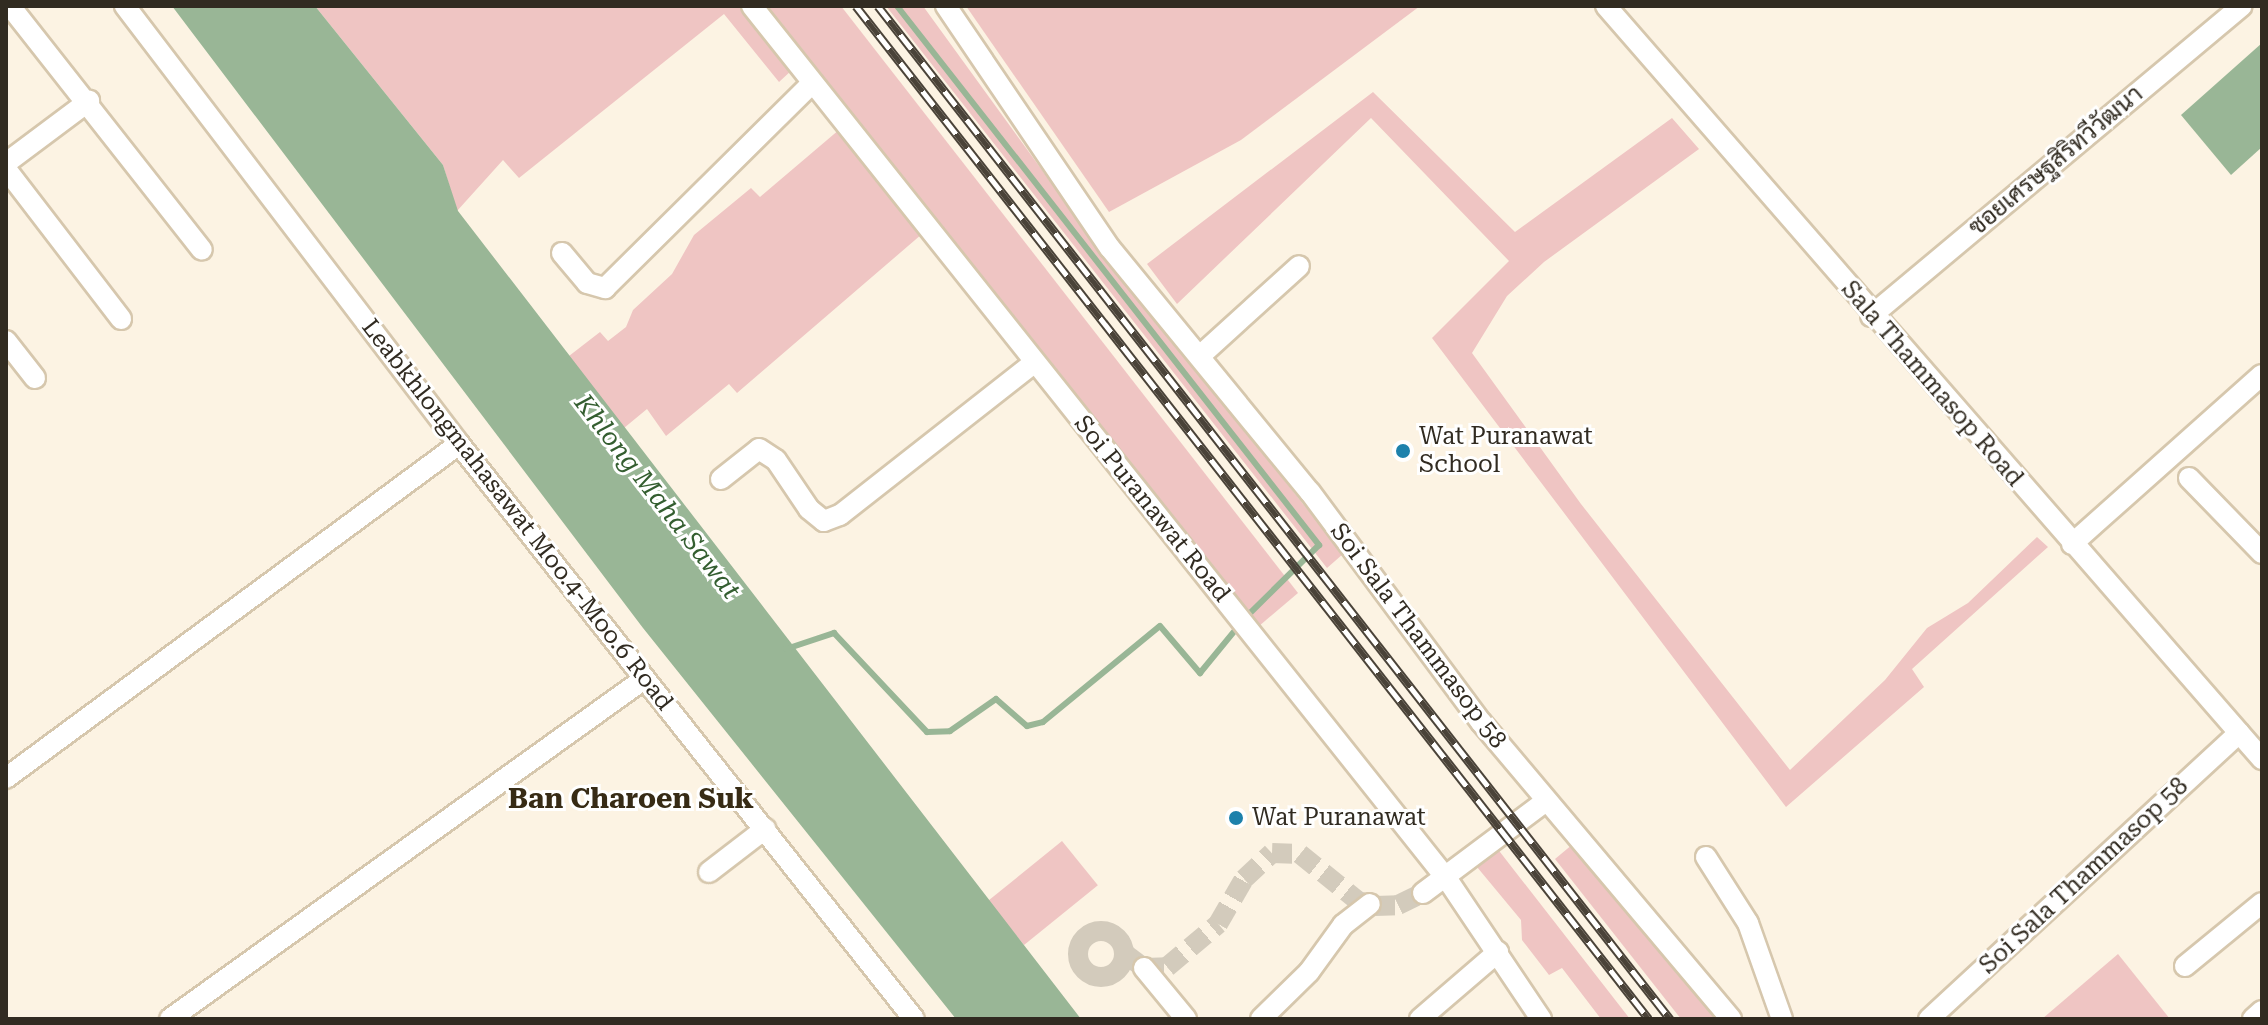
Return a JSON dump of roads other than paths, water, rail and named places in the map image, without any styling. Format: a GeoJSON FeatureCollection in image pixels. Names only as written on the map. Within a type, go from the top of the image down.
{"type":"FeatureCollection","features":[{"type":"Feature","properties":{"kind":"street"},"geometry":{"type":"LineString","coordinates":[[10,6],[89,101],[202,250]]}},
{"type":"Feature","properties":{"kind":"street","name":"Leabkhlongmahasawat Moo.4-Moo.6 Road"},"geometry":{"type":"LineString","coordinates":[[125,6],[459,444],[914,1019]]}},
{"type":"Feature","properties":{"kind":"street","name":"Soi Puranawat Road"},"geometry":{"type":"LineString","coordinates":[[752,6],[1447,879],[1541,1019]]}},
{"type":"Feature","properties":{"kind":"street","name":"Soi Sala Thammasop 58"},"geometry":{"type":"LineString","coordinates":[[946,6],[1110,248],[1201,355],[1546,801],[1731,1019]]}},
{"type":"Feature","properties":{"kind":"street","name":"Sala Thammasop Road"},"geometry":{"type":"LineString","coordinates":[[1606,6],[1871,316],[2262,759]]}},
{"type":"Feature","properties":{"kind":"street","name":"ซอยเศรษฐสิริทวีวัฒนา"},"geometry":{"type":"LineString","coordinates":[[1871,316],[2242,6]]}},
{"type":"Feature","properties":{"kind":"street"},"geometry":{"type":"LineString","coordinates":[[562,253],[587,283],[605,288],[812,83]]}},
{"type":"Feature","properties":{"kind":"street"},"geometry":{"type":"LineString","coordinates":[[6,163],[89,101]]}},
{"type":"Feature","properties":{"kind":"street"},"geometry":{"type":"LineString","coordinates":[[6,169],[121,319]]}},
{"type":"Feature","properties":{"kind":"street"},"geometry":{"type":"LineString","coordinates":[[1201,355],[1299,266]]}},
{"type":"Feature","properties":{"kind":"street"},"geometry":{"type":"LineString","coordinates":[[6,341],[35,378]]}},
{"type":"Feature","properties":{"kind":"street"},"geometry":{"type":"LineString","coordinates":[[721,479],[759,449],[776,460],[809,509],[824,521],[840,515],[1034,363]]}},
{"type":"Feature","properties":{"kind":"street"},"geometry":{"type":"LineString","coordinates":[[2072,544],[2262,375]]}},
{"type":"Feature","properties":{"kind":"street"},"geometry":{"type":"LineString","coordinates":[[6,778],[459,444]]}},
{"type":"Feature","properties":{"kind":"street"},"geometry":{"type":"LineString","coordinates":[[2189,478],[2261,550]]}},
{"type":"Feature","properties":{"kind":"street"},"geometry":{"type":"LineString","coordinates":[[170,1019],[644,679]]}},
{"type":"Feature","properties":{"kind":"street","name":"Soi Sala Thammasop 58"},"geometry":{"type":"LineString","coordinates":[[1929,1019],[2239,733]]}},
{"type":"Feature","properties":{"kind":"street"},"geometry":{"type":"LineString","coordinates":[[1423,893],[1447,879],[1546,801]]}},
{"type":"Feature","properties":{"kind":"street"},"geometry":{"type":"LineString","coordinates":[[709,872],[765,829]]}},
{"type":"Feature","properties":{"kind":"street"},"geometry":{"type":"LineString","coordinates":[[1706,857],[1748,923],[1782,1019]]}},
{"type":"Feature","properties":{"kind":"street"},"geometry":{"type":"LineString","coordinates":[[2185,966],[2262,903]]}},
{"type":"Feature","properties":{"kind":"street"},"geometry":{"type":"LineString","coordinates":[[1261,1019],[1309,972],[1343,925],[1370,904]]}},
{"type":"Feature","properties":{"kind":"street"},"geometry":{"type":"LineString","coordinates":[[1420,1019],[1498,952]]}},
{"type":"Feature","properties":{"kind":"street"},"geometry":{"type":"LineString","coordinates":[[1144,968],[1186,1019]]}},
{"type":"Feature","properties":{"kind":"street"},"geometry":{"type":"LineString","coordinates":[[2253,1019],[2262,1011]]}},
{"type":"Feature","properties":{"kind":"water","name":"Khlong Maha Sawat"},"geometry":{"type":"Polygon","coordinates":[[[172,6],[315,6],[443,165],[458,211],[1081,1019],[956,1019],[643,628],[172,6]]]}},
{"type":"Feature","properties":{"kind":"water"},"geometry":{"type":"Polygon","coordinates":[[[2262,43],[2262,147],[2231,175],[2181,115],[2262,43]]]}},
{"type":"Feature","properties":{"kind":"waterway"},"geometry":{"type":"LineString","coordinates":[[897,6],[1319,545],[1249,614]]}},
{"type":"Feature","properties":{"kind":"waterway"},"geometry":{"type":"LineString","coordinates":[[786,649],[834,633],[927,732],[950,731],[996,699],[1027,726],[1043,722],[1160,626],[1200,673],[1237,628]]}},
{"type":"Feature","properties":{"kind":"tunnel"},"geometry":{"type":"LineString","coordinates":[[1124,953],[1144,968],[1167,967],[1218,924],[1244,879],[1272,853],[1300,854],[1358,901],[1375,906],[1398,905],[1423,893]]}},
{"type":"Feature","properties":{"kind":"tunnel"},"geometry":{"type":"LineString","coordinates":[[1101,931],[1117,938],[1124,954],[1117,970],[1101,977],[1085,970],[1078,954],[1085,938],[1101,931]]}},
{"type":"Feature","properties":{"kind":"railway"},"geometry":{"type":"LineString","coordinates":[[856,6],[1649,1019]]}},
{"type":"Feature","properties":{"kind":"railway"},"geometry":{"type":"LineString","coordinates":[[878,6],[1670,1019]]}},
{"type":"Feature","properties":{"kind":"place","name":"Wat Puranawat School"},"geometry":{"type":"Point","coordinates":[1403,451]}},
{"type":"Feature","properties":{"kind":"place","name":"Wat Puranawat"},"geometry":{"type":"Point","coordinates":[1236,818]}},
{"type":"Feature","properties":{"kind":"district","name":"Ban Charoen Suk"},"geometry":{"type":"Point","coordinates":[631,799]}}]}
